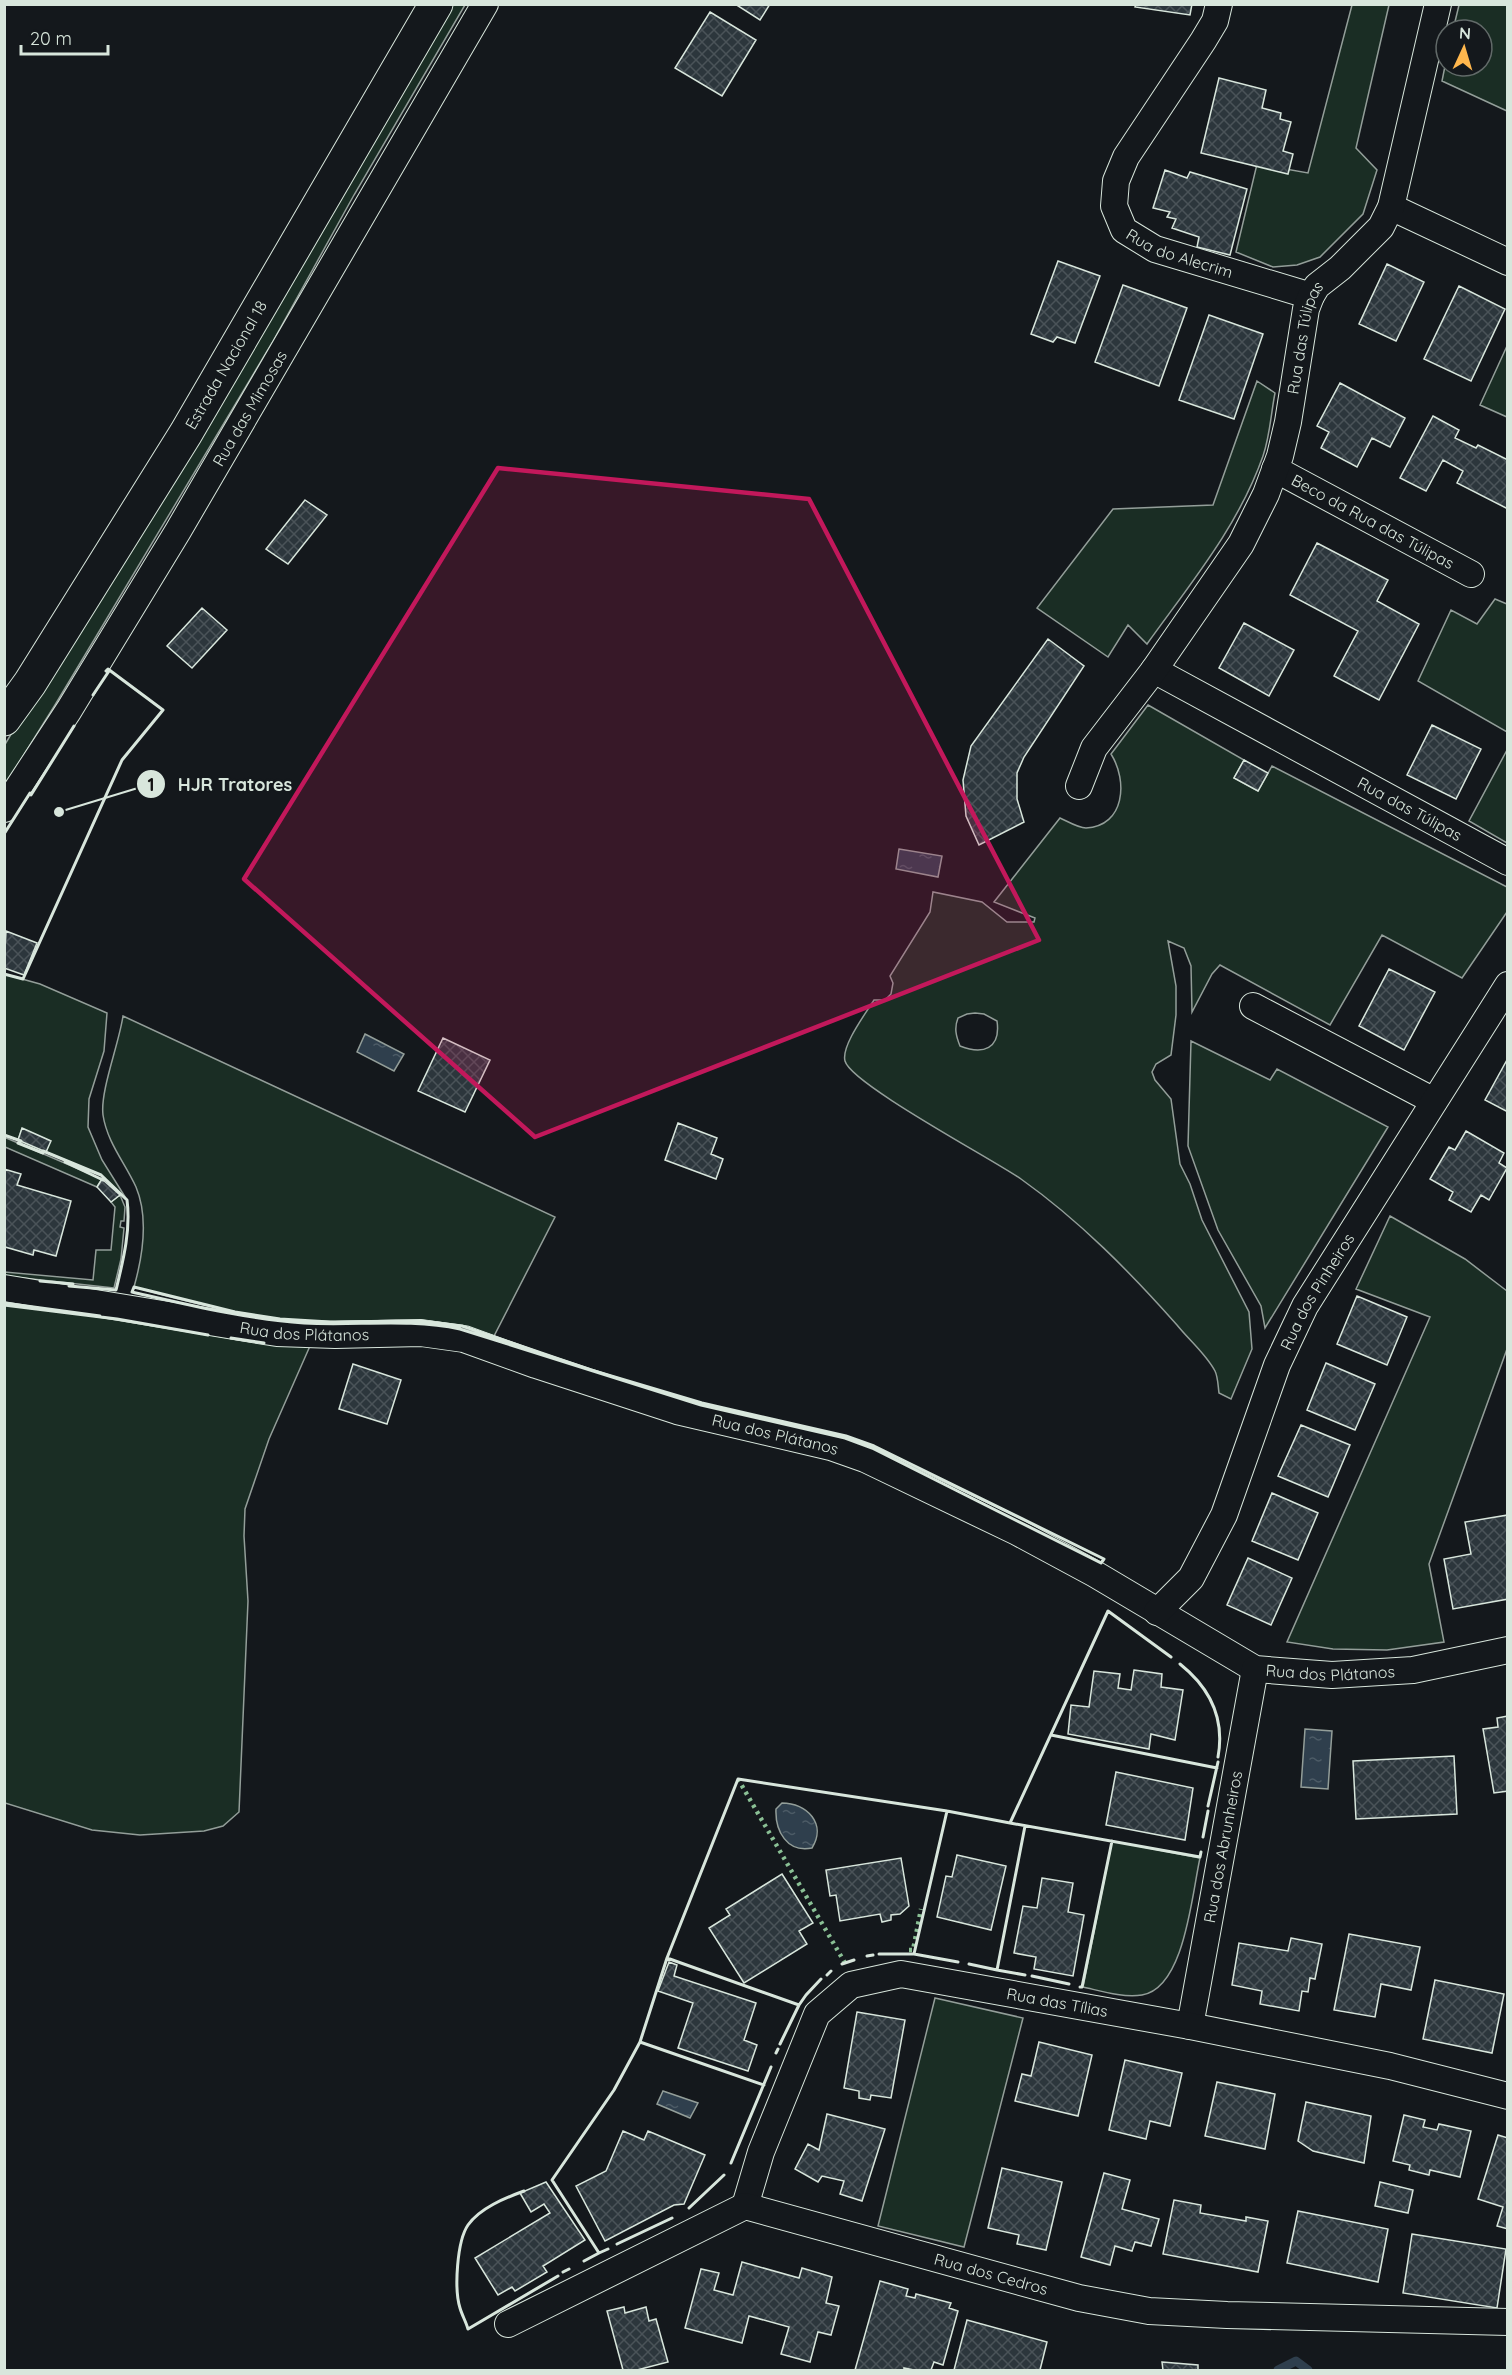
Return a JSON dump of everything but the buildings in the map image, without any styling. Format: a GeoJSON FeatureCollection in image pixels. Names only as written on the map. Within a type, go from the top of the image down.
{"type":"FeatureCollection","features":[{"type":"Feature","properties":{"kind":"main road","name":"Estrada Nacional 18"},"geometry":{"type":"LineString","coordinates":[[4,718],[30,683],[186,433],[436,4]]}},
{"type":"Feature","properties":{"kind":"street","name":"Rua das Mimosas"},"geometry":{"type":"LineString","coordinates":[[4,809],[69,710],[189,512],[485,4]]}},
{"type":"Feature","properties":{"kind":"street","name":"Rua do Alecrim"},"geometry":{"type":"LineString","coordinates":[[1220,4],[1215,21],[1203,41],[1126,156],[1116,181],[1114,206],[1124,230],[1155,249],[1311,296]]}},
{"type":"Feature","properties":{"kind":"street","name":"Rua das Túlipas"},"geometry":{"type":"LineString","coordinates":[[1079,786],[1094,748],[1154,670],[1241,544],[1275,469],[1288,422],[1306,309],[1311,296],[1317,286],[1340,268],[1381,227],[1391,207],[1438,4]]}},
{"type":"Feature","properties":{"kind":"street"},"geometry":{"type":"LineString","coordinates":[[1391,207],[1508,262]]}},
{"type":"Feature","properties":{"kind":"street","name":"Beco da Rua das Túlipas"},"geometry":{"type":"LineString","coordinates":[[1275,469],[1471,574]]}},
{"type":"Feature","properties":{"kind":"street","name":"Rua das Túlipas"},"geometry":{"type":"LineString","coordinates":[[1154,670],[1508,862]]}},
{"type":"Feature","properties":{"kind":"street","name":"Rua dos Pinheiros"},"geometry":{"type":"LineString","coordinates":[[1157,1612],[1191,1578],[1224,1515],[1277,1365],[1305,1305],[1508,985]]}},
{"type":"Feature","properties":{"kind":"street"},"geometry":{"type":"LineString","coordinates":[[1253,1006],[1434,1101]]}},
{"type":"Feature","properties":{"kind":"street","name":"Rua dos Plátanos"},"geometry":{"type":"LineString","coordinates":[[4,1288],[277,1333],[335,1335],[421,1333],[464,1339],[677,1411],[831,1447],[865,1459],[1017,1532],[1255,1669],[1332,1674],[1413,1670],[1508,1650]]}},
{"type":"Feature","properties":{"kind":"street","name":"Rua dos Abrunheiros"},"geometry":{"type":"LineString","coordinates":[[1190,2026],[1255,1669]]}},
{"type":"Feature","properties":{"kind":"street","name":"Rua das Tílias"},"geometry":{"type":"LineString","coordinates":[[745,2206],[761,2152],[818,2014],[851,1985],[901,1974],[1190,2026],[1390,2066],[1508,2096]]}},
{"type":"Feature","properties":{"kind":"street"},"geometry":{"type":"LineString","coordinates":[[508,2324],[745,2206]]}},
{"type":"Feature","properties":{"kind":"street","name":"Rua dos Cedros"},"geometry":{"type":"LineString","coordinates":[[745,2206],[1079,2298],[1149,2311],[1508,2322]]}},
{"type":"Feature","properties":{"kind":"highlighted area"},"geometry":{"type":"Polygon","coordinates":[[[498,468],[809,499],[1039,940],[535,1137],[244,879],[498,468]]]}},
{"type":"Feature","properties":{"kind":"green space"},"geometry":{"type":"Polygon","coordinates":[[[446,5],[465,5],[354,195],[272,343],[5,785],[4,746],[446,5]]]}},
{"type":"Feature","properties":{"kind":"green space"},"geometry":{"type":"Polygon","coordinates":[[[1352,5],[1389,5],[1356,148],[1377,170],[1363,214],[1320,257],[1297,265],[1273,267],[1236,252],[1257,164],[1308,173],[1352,5]]]}},
{"type":"Feature","properties":{"kind":"green space"},"geometry":{"type":"Polygon","coordinates":[[[1459,5],[1507,5],[1507,111],[1442,81],[1443,78],[1494,78],[1494,18],[1456,18],[1459,5]]]}},
{"type":"Feature","properties":{"kind":"green space"},"geometry":{"type":"Polygon","coordinates":[[[1507,346],[1507,417],[1480,405],[1507,346]]]}},
{"type":"Feature","properties":{"kind":"green space"},"geometry":{"type":"Polygon","coordinates":[[[1257,381],[1275,393],[1269,433],[1253,482],[1212,554],[1147,644],[1128,625],[1108,657],[1037,608],[1113,509],[1213,505],[1257,381]]]}},
{"type":"Feature","properties":{"kind":"green space"},"geometry":{"type":"Polygon","coordinates":[[[1495,599],[1507,604],[1507,732],[1418,681],[1451,610],[1477,624],[1495,599]]]}},
{"type":"Feature","properties":{"kind":"green space"},"geometry":{"type":"Polygon","coordinates":[[[1148,705],[1244,760],[1234,778],[1258,791],[1272,766],[1507,887],[1507,912],[1462,978],[1382,935],[1330,1025],[1220,965],[1212,974],[1192,1012],[1191,966],[1184,948],[1168,941],[1176,986],[1176,1015],[1171,1055],[1156,1064],[1152,1072],[1155,1080],[1171,1099],[1180,1164],[1190,1184],[1202,1220],[1249,1312],[1252,1349],[1231,1399],[1219,1393],[1215,1371],[1202,1353],[1104,1248],[1064,1212],[1006,1169],[925,1122],[871,1086],[853,1072],[845,1061],[850,1039],[874,1000],[885,1000],[891,994],[893,983],[890,976],[930,912],[933,892],[982,902],[1007,922],[1034,922],[1035,918],[994,902],[1060,818],[1086,828],[1099,825],[1116,811],[1120,800],[1120,777],[1111,754],[1148,705]],[[967,1014],[958,1018],[956,1032],[960,1046],[976,1050],[993,1044],[998,1030],[997,1021],[984,1014],[967,1014]]]}},
{"type":"Feature","properties":{"kind":"green space"},"geometry":{"type":"Polygon","coordinates":[[[1507,750],[1507,843],[1469,821],[1507,750]]]}},
{"type":"Feature","properties":{"kind":"green space"},"geometry":{"type":"Polygon","coordinates":[[[4,974],[40,984],[107,1013],[104,1051],[89,1099],[88,1127],[102,1160],[127,1200],[101,1175],[46,1152],[50,1141],[22,1129],[18,1140],[5,1135],[4,974]]]}},
{"type":"Feature","properties":{"kind":"green space"},"geometry":{"type":"Polygon","coordinates":[[[123,1016],[555,1217],[494,1336],[473,1329],[436,1322],[385,1320],[316,1322],[278,1319],[216,1308],[134,1287],[143,1237],[140,1199],[112,1143],[103,1115],[104,1093],[123,1016]]]}},
{"type":"Feature","properties":{"kind":"green space"},"geometry":{"type":"Polygon","coordinates":[[[1191,1041],[1270,1080],[1277,1069],[1388,1127],[1265,1328],[1261,1306],[1218,1230],[1188,1146],[1191,1041]]]}},
{"type":"Feature","properties":{"kind":"green space"},"geometry":{"type":"Polygon","coordinates":[[[4,1137],[102,1179],[97,1187],[5,1147],[4,1137]]]}},
{"type":"Feature","properties":{"kind":"green space"},"geometry":{"type":"Polygon","coordinates":[[[120,1195],[125,1207],[124,1221],[121,1221],[120,1227],[124,1228],[121,1259],[114,1288],[5,1276],[5,1272],[93,1280],[96,1250],[111,1250],[115,1207],[111,1202],[120,1195]]]}},
{"type":"Feature","properties":{"kind":"green space"},"geometry":{"type":"Polygon","coordinates":[[[1390,1216],[1465,1259],[1507,1291],[1507,1349],[1429,1564],[1444,1642],[1387,1650],[1333,1649],[1287,1642],[1430,1317],[1356,1289],[1390,1216]]]}},
{"type":"Feature","properties":{"kind":"green space"},"geometry":{"type":"Polygon","coordinates":[[[4,1305],[117,1319],[251,1342],[310,1346],[269,1439],[245,1509],[244,1536],[248,1601],[239,1812],[223,1826],[204,1831],[140,1835],[92,1830],[5,1803],[4,1305]]]}},
{"type":"Feature","properties":{"kind":"green space"},"geometry":{"type":"Polygon","coordinates":[[[1112,1841],[1200,1858],[1184,1937],[1177,1958],[1168,1976],[1157,1989],[1142,1995],[1120,1995],[1083,1987],[1112,1841]]]}},
{"type":"Feature","properties":{"kind":"green space"},"geometry":{"type":"Polygon","coordinates":[[[935,1998],[1023,2018],[964,2247],[878,2226],[935,1998]]]}},
{"type":"Feature","properties":{"kind":"water"},"geometry":{"type":"Polygon","coordinates":[[[899,849],[942,856],[938,877],[896,869],[899,849]]]}},
{"type":"Feature","properties":{"kind":"water"},"geometry":{"type":"Polygon","coordinates":[[[365,1034],[404,1054],[394,1071],[357,1052],[365,1034]]]}},
{"type":"Feature","properties":{"kind":"water"},"geometry":{"type":"Polygon","coordinates":[[[1305,1729],[1332,1731],[1328,1789],[1301,1787],[1305,1729]]]}},
{"type":"Feature","properties":{"kind":"water"},"geometry":{"type":"Polygon","coordinates":[[[782,1803],[799,1807],[812,1816],[817,1831],[812,1848],[796,1847],[784,1839],[776,1817],[776,1809],[782,1803]]]}},
{"type":"Feature","properties":{"kind":"water"},"geometry":{"type":"Polygon","coordinates":[[[663,2091],[698,2103],[690,2118],[657,2104],[663,2091]]]}},
{"type":"Feature","properties":{"kind":"waterway"},"geometry":{"type":"LineString","coordinates":[[1278,2370],[1296,2361],[1308,2370]]}},
{"type":"Feature","properties":{"kind":"hedge"},"geometry":{"type":"LineString","coordinates":[[738,1779],[845,1963]]}},
{"type":"Feature","properties":{"kind":"hedge"},"geometry":{"type":"LineString","coordinates":[[909,1950],[913,1950],[921,1909]]}},
{"type":"Feature","properties":{"kind":"wall"},"geometry":{"type":"LineString","coordinates":[[4,974],[23,979],[122,760],[163,710],[108,669],[106,671]]}},
{"type":"Feature","properties":{"kind":"wall"},"geometry":{"type":"LineString","coordinates":[[93,695],[109,671]]}},
{"type":"Feature","properties":{"kind":"wall"},"geometry":{"type":"LineString","coordinates":[[31,795],[74,726]]}},
{"type":"Feature","properties":{"kind":"wall"},"geometry":{"type":"LineString","coordinates":[[4,834],[30,793]]}},
{"type":"Feature","properties":{"kind":"wall"},"geometry":{"type":"LineString","coordinates":[[4,1135],[21,1141]]}},
{"type":"Feature","properties":{"kind":"wall"},"geometry":{"type":"LineString","coordinates":[[18,1143],[43,1153]]}},
{"type":"Feature","properties":{"kind":"wall"},"geometry":{"type":"LineString","coordinates":[[43,1151],[101,1175],[127,1200],[127,1234],[116,1290],[69,1286]]}},
{"type":"Feature","properties":{"kind":"wall"},"geometry":{"type":"LineString","coordinates":[[65,1162],[103,1180]]}},
{"type":"Feature","properties":{"kind":"wall"},"geometry":{"type":"LineString","coordinates":[[40,1281],[73,1284]]}},
{"type":"Feature","properties":{"kind":"wall"},"geometry":{"type":"LineString","coordinates":[[134,1287],[235,1312],[280,1319],[330,1322],[422,1321],[462,1326],[591,1370],[702,1403],[846,1436],[874,1446],[1104,1559],[1101,1563],[872,1448],[845,1438],[701,1405],[460,1329],[421,1324],[324,1324],[261,1318],[132,1292],[134,1287]]}},
{"type":"Feature","properties":{"kind":"wall"},"geometry":{"type":"LineString","coordinates":[[4,1303],[100,1316]]}},
{"type":"Feature","properties":{"kind":"wall"},"geometry":{"type":"LineString","coordinates":[[4,1305],[117,1319],[208,1335]]}},
{"type":"Feature","properties":{"kind":"wall"},"geometry":{"type":"LineString","coordinates":[[231,1338],[264,1343]]}},
{"type":"Feature","properties":{"kind":"wall"},"geometry":{"type":"LineString","coordinates":[[1171,1657],[1108,1611],[1010,1823],[1200,1857],[1201,1852]]}},
{"type":"Feature","properties":{"kind":"wall"},"geometry":{"type":"LineString","coordinates":[[1180,1664],[1200,1683],[1213,1705],[1219,1730],[1218,1757]]}},
{"type":"Feature","properties":{"kind":"wall"},"geometry":{"type":"LineString","coordinates":[[1051,1735],[1217,1768]]}},
{"type":"Feature","properties":{"kind":"wall"},"geometry":{"type":"LineString","coordinates":[[1208,1806],[1218,1762]]}},
{"type":"Feature","properties":{"kind":"wall"},"geometry":{"type":"LineString","coordinates":[[821,1979],[799,2005],[667,1958],[738,1779],[1010,1823]]}},
{"type":"Feature","properties":{"kind":"wall"},"geometry":{"type":"LineString","coordinates":[[947,1811],[914,1954],[958,1962]]}},
{"type":"Feature","properties":{"kind":"wall"},"geometry":{"type":"LineString","coordinates":[[1203,1837],[1208,1811]]}},
{"type":"Feature","properties":{"kind":"wall"},"geometry":{"type":"LineString","coordinates":[[1025,1826],[997,1970],[1025,1975]]}},
{"type":"Feature","properties":{"kind":"wall"},"geometry":{"type":"LineString","coordinates":[[1080,1987],[1082,1987],[1112,1841]]}},
{"type":"Feature","properties":{"kind":"wall"},"geometry":{"type":"LineString","coordinates":[[879,1954],[914,1954]]}},
{"type":"Feature","properties":{"kind":"wall"},"geometry":{"type":"LineString","coordinates":[[867,1956],[873,1955]]}},
{"type":"Feature","properties":{"kind":"wall"},"geometry":{"type":"LineString","coordinates":[[667,1958],[640,2042],[764,2085]]}},
{"type":"Feature","properties":{"kind":"wall"},"geometry":{"type":"LineString","coordinates":[[842,1964],[854,1960]]}},
{"type":"Feature","properties":{"kind":"wall"},"geometry":{"type":"LineString","coordinates":[[969,1964],[997,1970]]}},
{"type":"Feature","properties":{"kind":"wall"},"geometry":{"type":"LineString","coordinates":[[827,1975],[831,1971]]}},
{"type":"Feature","properties":{"kind":"wall"},"geometry":{"type":"LineString","coordinates":[[1032,1976],[1069,1984]]}},
{"type":"Feature","properties":{"kind":"wall"},"geometry":{"type":"LineString","coordinates":[[780,2044],[799,2005]]}},
{"type":"Feature","properties":{"kind":"wall"},"geometry":{"type":"LineString","coordinates":[[608,2249],[599,2253],[552,2180],[614,2090],[640,2042]]}},
{"type":"Feature","properties":{"kind":"wall"},"geometry":{"type":"LineString","coordinates":[[776,2053],[778,2049]]}},
{"type":"Feature","properties":{"kind":"wall"},"geometry":{"type":"LineString","coordinates":[[731,2163],[771,2067]]}},
{"type":"Feature","properties":{"kind":"wall"},"geometry":{"type":"LineString","coordinates":[[689,2208],[724,2175]]}},
{"type":"Feature","properties":{"kind":"wall"},"geometry":{"type":"LineString","coordinates":[[524,2191],[486,2209],[473,2219],[464,2232],[459,2253],[457,2289],[460,2308],[468,2329],[558,2276]]}},
{"type":"Feature","properties":{"kind":"wall"},"geometry":{"type":"LineString","coordinates":[[617,2244],[672,2218]]}},
{"type":"Feature","properties":{"kind":"wall"},"geometry":{"type":"LineString","coordinates":[[584,2261],[599,2253]]}},
{"type":"Feature","properties":{"kind":"wall"},"geometry":{"type":"LineString","coordinates":[[563,2272],[569,2269]]}},
{"type":"Feature","properties":{"kind":"place","name":"HJR Tratores"},"geometry":{"type":"Point","coordinates":[59,812]}}]}
